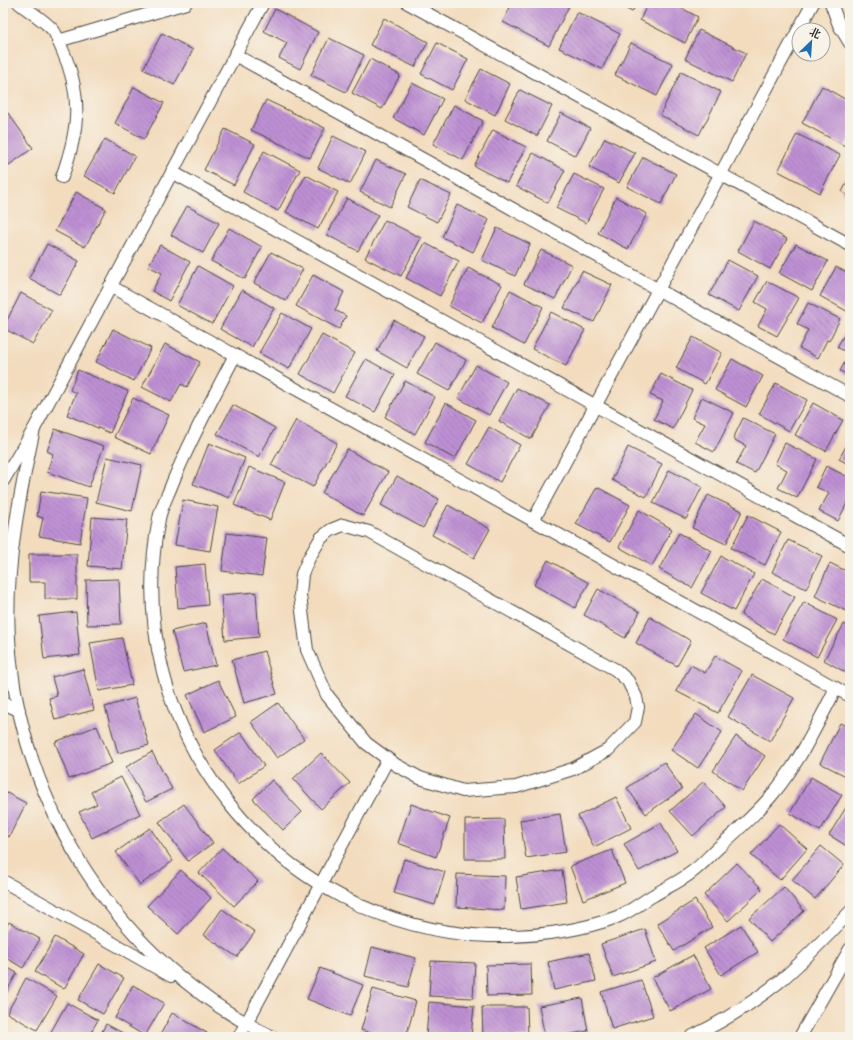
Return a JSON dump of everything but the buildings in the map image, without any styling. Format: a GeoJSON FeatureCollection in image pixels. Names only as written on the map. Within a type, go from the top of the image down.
{"type":"FeatureCollection","features":[{"type":"Feature","properties":{"kind":"lane"},"geometry":{"type":"LineString","coordinates":[[19,3],[53,30],[66,59],[76,91],[76,126],[70,154],[62,177]]}},
{"type":"Feature","properties":{"kind":"lane"},"geometry":{"type":"LineString","coordinates":[[58,41],[186,3]]}},
{"type":"Feature","properties":{"kind":"lane"},"geometry":{"type":"LineString","coordinates":[[3,481],[34,429],[263,3]]}},
{"type":"Feature","properties":{"kind":"lane"},"geometry":{"type":"LineString","coordinates":[[408,3],[850,245]]}},
{"type":"Feature","properties":{"kind":"lane"},"geometry":{"type":"LineString","coordinates":[[533,521],[813,3]]}},
{"type":"Feature","properties":{"kind":"lane"},"geometry":{"type":"LineString","coordinates":[[831,3],[839,25],[850,43]]}},
{"type":"Feature","properties":{"kind":"lane"},"geometry":{"type":"LineString","coordinates":[[235,55],[850,396]]}},
{"type":"Feature","properties":{"kind":"lane"},"geometry":{"type":"LineString","coordinates":[[172,172],[850,546]]}},
{"type":"Feature","properties":{"kind":"lane"},"geometry":{"type":"LineString","coordinates":[[110,286],[850,696]]}},
{"type":"Feature","properties":{"kind":"lane"},"geometry":{"type":"LineString","coordinates":[[235,356],[179,468],[160,515],[154,550],[152,586],[154,622],[160,658],[169,693],[182,726],[198,758],[217,789],[239,817],[265,843],[294,867],[321,885],[360,906],[396,920],[432,929],[470,935],[508,936],[546,934],[584,927],[621,916],[692,873],[748,822],[773,794],[796,763],[836,688]]}},
{"type":"Feature","properties":{"kind":"lane"},"geometry":{"type":"LineString","coordinates":[[34,429],[8,542],[9,638],[13,680],[32,760],[47,799],[65,837],[86,872],[110,906],[167,966],[200,992]]}},
{"type":"Feature","properties":{"kind":"lane"},"geometry":{"type":"LineString","coordinates":[[343,525],[369,532],[616,670],[628,681],[636,697],[638,707],[635,722],[608,750],[573,769],[516,787],[463,790],[420,778],[388,759],[366,743],[327,695],[307,650],[300,595],[302,574],[309,558],[321,538],[331,530],[343,525]]}},
{"type":"Feature","properties":{"kind":"lane"},"geometry":{"type":"LineString","coordinates":[[3,703],[19,710]]}},
{"type":"Feature","properties":{"kind":"lane"},"geometry":{"type":"LineString","coordinates":[[239,1037],[388,759]]}},
{"type":"Feature","properties":{"kind":"lane"},"geometry":{"type":"LineString","coordinates":[[3,881],[200,992],[247,1023],[273,1037]]}},
{"type":"Feature","properties":{"kind":"lane"},"geometry":{"type":"LineString","coordinates":[[691,1037],[743,1008],[780,981],[813,951],[850,912]]}},
{"type":"Feature","properties":{"kind":"lane"},"geometry":{"type":"LineString","coordinates":[[800,1037],[850,949]]}}]}
